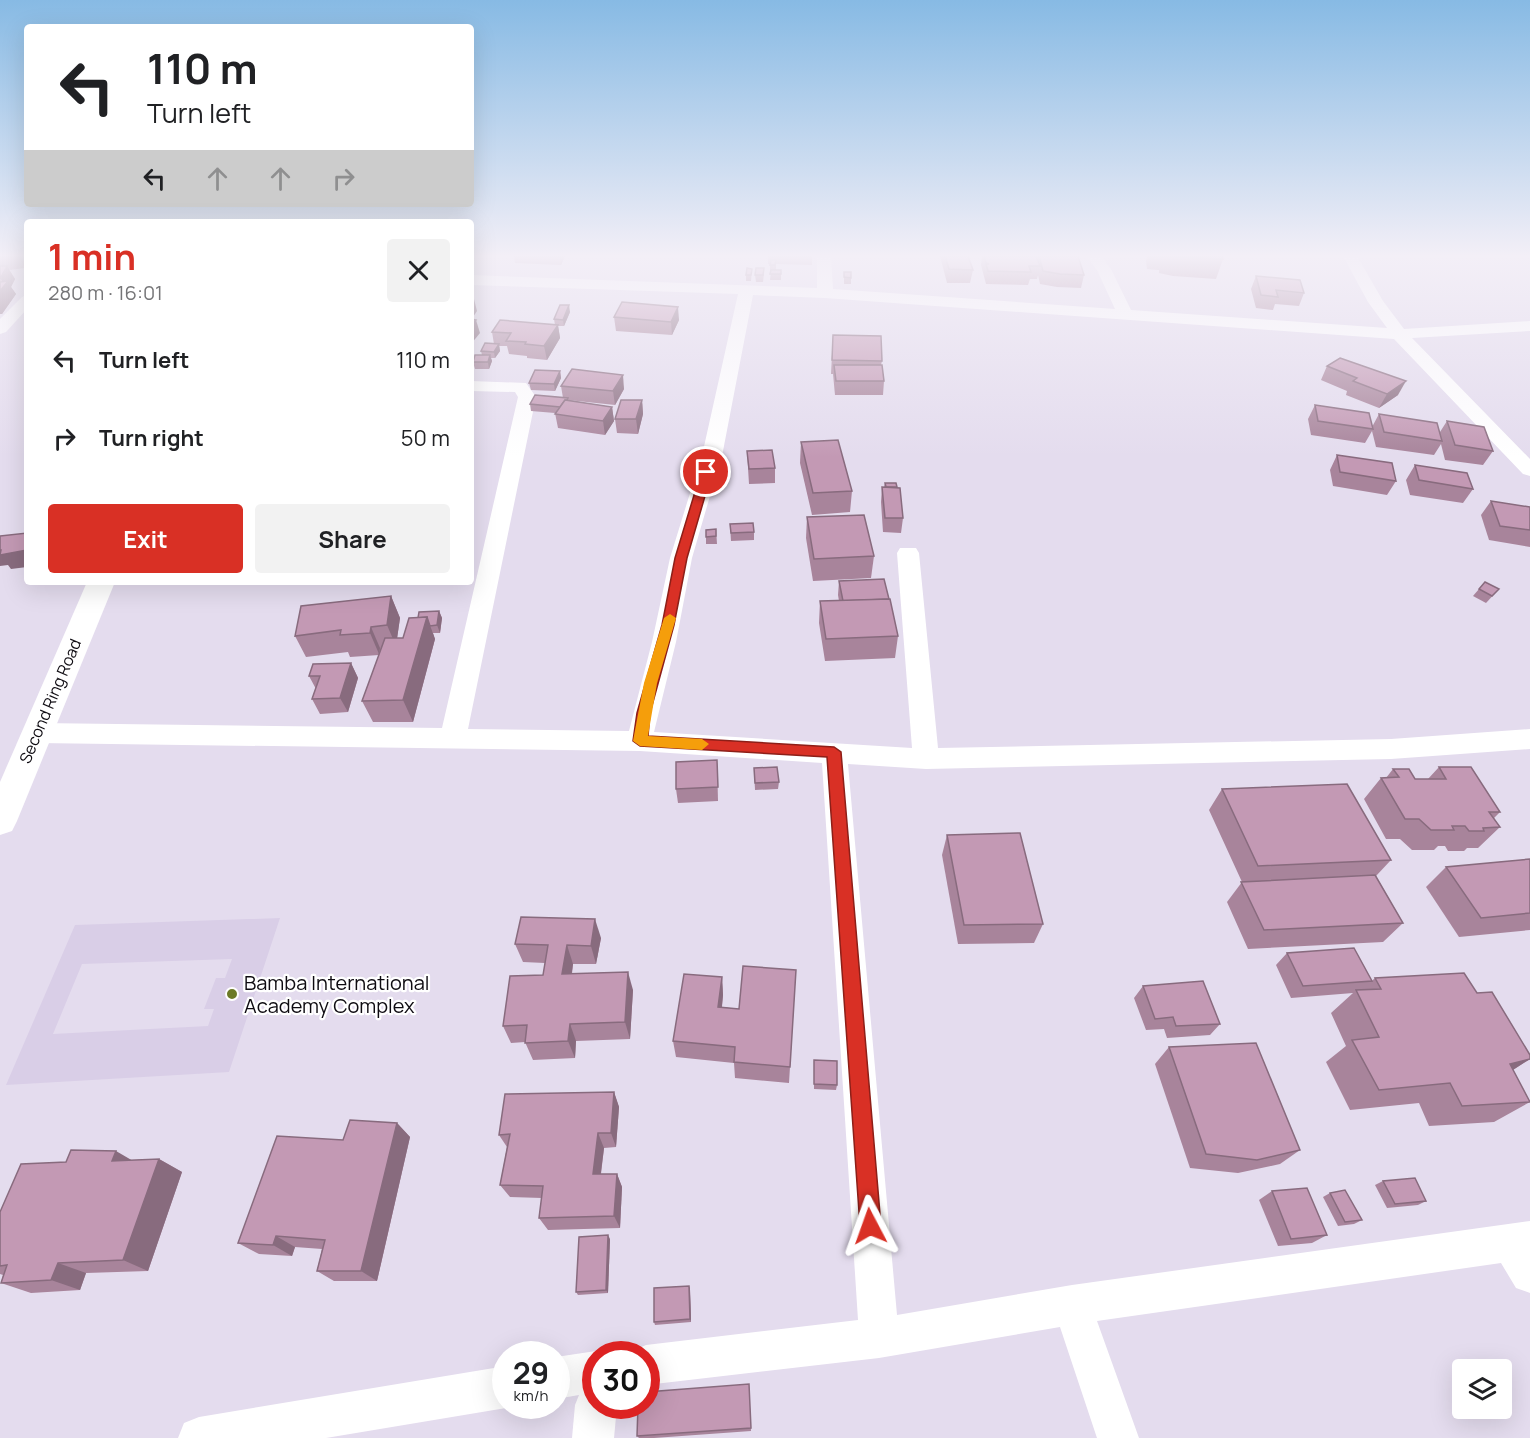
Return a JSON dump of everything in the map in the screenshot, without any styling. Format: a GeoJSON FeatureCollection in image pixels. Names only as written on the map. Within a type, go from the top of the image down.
{"type":"FeatureCollection","features":[{"type":"Feature","properties":{"kind":"street"},"geometry":{"type":"LineString","coordinates":[[640,741],[644,713],[669,620],[681,558],[713,451],[740,323]]}},
{"type":"Feature","properties":{"kind":"street"},"geometry":{"type":"LineString","coordinates":[[1250,323],[1399,334],[1530,326]]}},
{"type":"Feature","properties":{"kind":"street"},"geometry":{"type":"LineString","coordinates":[[1391,323],[1530,470]]}},
{"type":"Feature","properties":{"kind":"street"},"geometry":{"type":"LineString","coordinates":[[453,737],[527,397],[520,387],[474,386]]}},
{"type":"Feature","properties":{"kind":"street"},"geometry":{"type":"LineString","coordinates":[[908,553],[926,759]]}},
{"type":"Feature","properties":{"kind":"street","name":"Second Ring Road"},"geometry":{"type":"LineString","coordinates":[[0,820],[100,585]]}},
{"type":"Feature","properties":{"kind":"street"},"geometry":{"type":"LineString","coordinates":[[38,733],[640,741],[926,759],[1391,749],[1530,739]]}},
{"type":"Feature","properties":{"kind":"street"},"geometry":{"type":"LineString","coordinates":[[834,752],[879,1338]]}},
{"type":"Feature","properties":{"kind":"street"},"geometry":{"type":"LineString","coordinates":[[660,1363],[879,1338],[1072,1305],[1523,1252]]}},
{"type":"Feature","properties":{"kind":"street"},"geometry":{"type":"LineString","coordinates":[[1072,1305],[1118,1438]]}},
{"type":"Feature","properties":{"kind":"street"},"geometry":{"type":"LineString","coordinates":[[199,1438],[492,1389]]}},
{"type":"Feature","properties":{"kind":"street"},"geometry":{"type":"LineString","coordinates":[[593,1438],[595,1419]]}},
{"type":"Feature","properties":{"kind":"shaded area","name":"Bamba International Academy Complex"},"geometry":{"type":"Polygon","coordinates":[[[280,918],[229,1072],[6,1085],[75,925],[280,918]],[[232,959],[82,964],[53,1034],[208,1026],[214,1009],[204,1009],[216,978],[225,978],[232,959]]]}},
{"type":"Feature","properties":{"kind":"building"},"geometry":{"type":"Polygon","coordinates":[[[498,323],[558,325],[544,346],[506,341],[511,333],[492,332],[498,323]]]}},
{"type":"Feature","properties":{"kind":"building"},"geometry":{"type":"Polygon","coordinates":[[[833,335],[881,336],[882,361],[832,360],[833,335]]]}},
{"type":"Feature","properties":{"kind":"building"},"geometry":{"type":"Polygon","coordinates":[[[485,343],[499,344],[494,352],[481,351],[485,343]]]}},
{"type":"Feature","properties":{"kind":"building"},"geometry":{"type":"Polygon","coordinates":[[[475,355],[490,355],[488,362],[474,362],[475,355]]]}},
{"type":"Feature","properties":{"kind":"building"},"geometry":{"type":"Polygon","coordinates":[[[1340,358],[1406,381],[1387,394],[1353,381],[1357,378],[1327,366],[1340,358]]]}},
{"type":"Feature","properties":{"kind":"building"},"geometry":{"type":"Polygon","coordinates":[[[834,365],[882,365],[884,381],[836,381],[834,365]]]}},
{"type":"Feature","properties":{"kind":"building"},"geometry":{"type":"Polygon","coordinates":[[[572,369],[623,375],[613,391],[561,386],[572,369]]]}},
{"type":"Feature","properties":{"kind":"building"},"geometry":{"type":"Polygon","coordinates":[[[535,370],[560,371],[554,384],[529,383],[535,370]]]}},
{"type":"Feature","properties":{"kind":"building"},"geometry":{"type":"Polygon","coordinates":[[[535,395],[568,398],[560,407],[530,404],[535,395]]]}},
{"type":"Feature","properties":{"kind":"building"},"geometry":{"type":"Polygon","coordinates":[[[565,400],[612,407],[603,421],[555,414],[565,400]]]}},
{"type":"Feature","properties":{"kind":"building"},"geometry":{"type":"Polygon","coordinates":[[[621,400],[642,400],[636,419],[615,419],[621,400]]]}},
{"type":"Feature","properties":{"kind":"building"},"geometry":{"type":"Polygon","coordinates":[[[1315,405],[1369,413],[1373,429],[1318,421],[1315,405]]]}},
{"type":"Feature","properties":{"kind":"building"},"geometry":{"type":"Polygon","coordinates":[[[1379,414],[1437,423],[1442,441],[1384,432],[1379,414]]]}},
{"type":"Feature","properties":{"kind":"building"},"geometry":{"type":"Polygon","coordinates":[[[1447,421],[1484,427],[1493,451],[1455,445],[1447,421]]]}},
{"type":"Feature","properties":{"kind":"building"},"geometry":{"type":"Polygon","coordinates":[[[838,440],[852,491],[813,493],[801,442],[838,440]]]}},
{"type":"Feature","properties":{"kind":"building"},"geometry":{"type":"Polygon","coordinates":[[[772,450],[775,468],[749,469],[747,451],[772,450]]]}},
{"type":"Feature","properties":{"kind":"building"},"geometry":{"type":"Polygon","coordinates":[[[1337,455],[1392,463],[1396,481],[1340,472],[1337,455]]]}},
{"type":"Feature","properties":{"kind":"building"},"geometry":{"type":"Polygon","coordinates":[[[1415,465],[1467,473],[1473,489],[1419,480],[1415,465]]]}},
{"type":"Feature","properties":{"kind":"building"},"geometry":{"type":"Polygon","coordinates":[[[885,483],[896,483],[897,487],[886,487],[885,483]]]}},
{"type":"Feature","properties":{"kind":"building"},"geometry":{"type":"Polygon","coordinates":[[[882,487],[900,488],[903,518],[885,518],[882,487]]]}},
{"type":"Feature","properties":{"kind":"building"},"geometry":{"type":"Polygon","coordinates":[[[1491,501],[1530,507],[1530,530],[1500,526],[1491,501]]]}},
{"type":"Feature","properties":{"kind":"building"},"geometry":{"type":"Polygon","coordinates":[[[864,515],[874,556],[814,559],[807,517],[864,515]]]}},
{"type":"Feature","properties":{"kind":"building"},"geometry":{"type":"Polygon","coordinates":[[[753,523],[754,532],[731,533],[730,524],[753,523]]]}},
{"type":"Feature","properties":{"kind":"building"},"geometry":{"type":"Polygon","coordinates":[[[716,529],[716,536],[706,537],[706,530],[716,529]]]}},
{"type":"Feature","properties":{"kind":"building"},"geometry":{"type":"Polygon","coordinates":[[[24,533],[24,551],[0,555],[0,536],[24,533]]]}},
{"type":"Feature","properties":{"kind":"building"},"geometry":{"type":"Polygon","coordinates":[[[884,579],[889,599],[843,601],[839,581],[884,579]]]}},
{"type":"Feature","properties":{"kind":"building"},"geometry":{"type":"Polygon","coordinates":[[[1485,582],[1499,589],[1492,596],[1479,589],[1485,582]]]}},
{"type":"Feature","properties":{"kind":"building"},"geometry":{"type":"Polygon","coordinates":[[[391,596],[387,625],[371,627],[370,633],[340,635],[341,630],[295,636],[301,606],[391,596]]]}},
{"type":"Feature","properties":{"kind":"building"},"geometry":{"type":"Polygon","coordinates":[[[890,599],[898,636],[826,639],[820,601],[890,599]]]}},
{"type":"Feature","properties":{"kind":"building"},"geometry":{"type":"Polygon","coordinates":[[[439,611],[437,625],[430,626],[427,617],[418,618],[419,612],[439,611]]]}},
{"type":"Feature","properties":{"kind":"building"},"geometry":{"type":"Polygon","coordinates":[[[427,617],[403,700],[362,701],[385,638],[403,638],[409,618],[427,617]]]}},
{"type":"Feature","properties":{"kind":"building"},"geometry":{"type":"Polygon","coordinates":[[[351,663],[340,698],[312,699],[320,676],[309,676],[313,664],[351,663]]]}},
{"type":"Feature","properties":{"kind":"building"},"geometry":{"type":"Polygon","coordinates":[[[717,760],[718,787],[676,789],[676,762],[717,760]]]}},
{"type":"Feature","properties":{"kind":"building"},"geometry":{"type":"Polygon","coordinates":[[[777,767],[779,782],[755,783],[754,768],[777,767]]]}},
{"type":"Feature","properties":{"kind":"building"},"geometry":{"type":"Polygon","coordinates":[[[1439,767],[1471,767],[1500,812],[1489,812],[1500,827],[1483,828],[1484,831],[1469,831],[1465,826],[1452,826],[1454,830],[1431,830],[1419,819],[1405,819],[1381,778],[1399,777],[1393,769],[1409,769],[1415,779],[1446,779],[1439,767]]]}},
{"type":"Feature","properties":{"kind":"building"},"geometry":{"type":"Polygon","coordinates":[[[1347,784],[1391,860],[1258,866],[1222,789],[1347,784]]]}},
{"type":"Feature","properties":{"kind":"building"},"geometry":{"type":"Polygon","coordinates":[[[1020,833],[1043,924],[964,925],[947,835],[1020,833]]]}},
{"type":"Feature","properties":{"kind":"building"},"geometry":{"type":"Polygon","coordinates":[[[1530,859],[1530,913],[1481,918],[1446,867],[1530,859]]]}},
{"type":"Feature","properties":{"kind":"building"},"geometry":{"type":"Polygon","coordinates":[[[1375,875],[1403,923],[1264,930],[1241,882],[1375,875]]]}},
{"type":"Feature","properties":{"kind":"building"},"geometry":{"type":"Polygon","coordinates":[[[521,917],[595,919],[591,946],[567,945],[562,974],[628,972],[625,1022],[570,1024],[568,1041],[525,1043],[527,1025],[503,1026],[510,976],[543,975],[548,945],[515,944],[521,917]]]}},
{"type":"Feature","properties":{"kind":"building"},"geometry":{"type":"Polygon","coordinates":[[[1354,948],[1372,981],[1303,986],[1287,953],[1354,948]]]}},
{"type":"Feature","properties":{"kind":"building"},"geometry":{"type":"Polygon","coordinates":[[[743,966],[796,970],[790,1067],[734,1062],[735,1047],[673,1041],[684,974],[722,977],[718,1007],[739,1009],[743,966]]]}},
{"type":"Feature","properties":{"kind":"building"},"geometry":{"type":"Polygon","coordinates":[[[1464,973],[1477,993],[1492,992],[1530,1055],[1530,1059],[1510,1064],[1530,1102],[1462,1106],[1450,1083],[1379,1090],[1352,1040],[1379,1037],[1356,990],[1381,989],[1375,978],[1464,973]]]}},
{"type":"Feature","properties":{"kind":"building"},"geometry":{"type":"Polygon","coordinates":[[[1203,981],[1220,1024],[1176,1026],[1173,1017],[1155,1019],[1143,986],[1203,981]]]}},
{"type":"Feature","properties":{"kind":"building"},"geometry":{"type":"Polygon","coordinates":[[[1256,1043],[1300,1150],[1257,1160],[1206,1154],[1169,1047],[1256,1043]]]}},
{"type":"Feature","properties":{"kind":"building"},"geometry":{"type":"Polygon","coordinates":[[[814,1060],[837,1061],[837,1085],[814,1084],[814,1060]]]}},
{"type":"Feature","properties":{"kind":"building"},"geometry":{"type":"Polygon","coordinates":[[[614,1092],[611,1133],[598,1133],[593,1174],[617,1174],[614,1216],[539,1218],[543,1186],[500,1185],[510,1134],[499,1135],[505,1094],[614,1092]]]}},
{"type":"Feature","properties":{"kind":"building"},"geometry":{"type":"Polygon","coordinates":[[[350,1120],[397,1123],[361,1271],[317,1271],[325,1240],[276,1236],[273,1245],[238,1243],[277,1136],[343,1140],[350,1120]]]}},
{"type":"Feature","properties":{"kind":"building"},"geometry":{"type":"Polygon","coordinates":[[[71,1150],[116,1151],[112,1161],[159,1159],[123,1260],[58,1263],[51,1280],[1,1283],[7,1265],[0,1266],[0,1212],[21,1164],[66,1162],[71,1150]]]}},
{"type":"Feature","properties":{"kind":"building"},"geometry":{"type":"Polygon","coordinates":[[[1415,1178],[1426,1201],[1395,1204],[1383,1181],[1415,1178]]]}},
{"type":"Feature","properties":{"kind":"building"},"geometry":{"type":"Polygon","coordinates":[[[1307,1188],[1327,1235],[1291,1239],[1272,1191],[1307,1188]]]}},
{"type":"Feature","properties":{"kind":"building"},"geometry":{"type":"Polygon","coordinates":[[[1345,1190],[1362,1220],[1345,1222],[1330,1193],[1345,1190]]]}},
{"type":"Feature","properties":{"kind":"building"},"geometry":{"type":"Polygon","coordinates":[[[608,1235],[606,1290],[576,1292],[579,1237],[608,1235]]]}},
{"type":"Feature","properties":{"kind":"building"},"geometry":{"type":"Polygon","coordinates":[[[689,1286],[690,1319],[654,1322],[654,1288],[689,1286]]]}},
{"type":"Feature","properties":{"kind":"building"},"geometry":{"type":"Polygon","coordinates":[[[749,1384],[751,1428],[637,1436],[638,1419],[660,1419],[660,1391],[749,1384]]]}},
{"type":"Feature","properties":{"kind":"slow traffic"},"geometry":{"type":"LineString","coordinates":[[670,618],[651,683],[640,741],[702,744]]}},
{"type":"Feature","properties":{"kind":"place","name":"Bamba International Academy Complex"},"geometry":{"type":"Point","coordinates":[232,994]}},
{"type":"Feature","properties":{"kind":"route"},"geometry":{"type":"LineString","coordinates":[[706,472],[681,558],[672,609],[651,683],[640,741],[834,752],[870,1226]]}}]}
